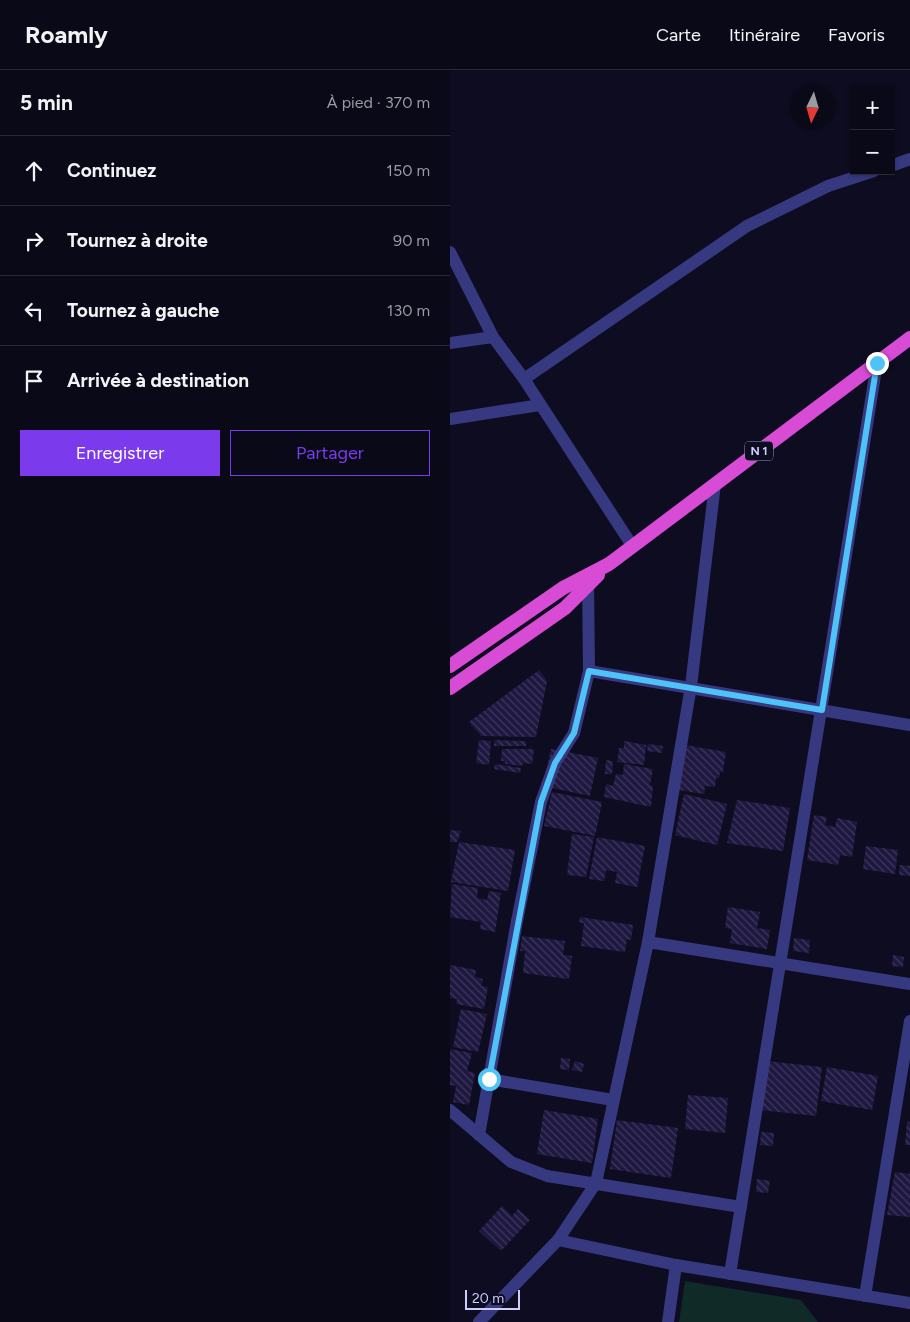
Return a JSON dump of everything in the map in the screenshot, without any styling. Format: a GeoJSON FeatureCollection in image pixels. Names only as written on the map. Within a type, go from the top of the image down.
{"type":"FeatureCollection","features":[{"type":"Feature","properties":{"kind":"highway","name":"N 1"},"geometry":{"type":"LineString","coordinates":[[450,688],[565,608],[589,580],[609,564],[910,338]]}},
{"type":"Feature","properties":{"kind":"highway","name":"N 1"},"geometry":{"type":"LineString","coordinates":[[450,666],[562,588],[589,580]]}},
{"type":"Feature","properties":{"kind":"street"},"geometry":{"type":"LineString","coordinates":[[895,165],[910,159]]}},
{"type":"Feature","properties":{"kind":"street"},"geometry":{"type":"LineString","coordinates":[[524,379],[747,226],[828,186],[862,175]]}},
{"type":"Feature","properties":{"kind":"street"},"geometry":{"type":"LineString","coordinates":[[450,252],[492,337],[524,379],[633,547]]}},
{"type":"Feature","properties":{"kind":"street"},"geometry":{"type":"LineString","coordinates":[[450,343],[492,337]]}},
{"type":"Feature","properties":{"kind":"street"},"geometry":{"type":"LineString","coordinates":[[730,1274],[877,363]]}},
{"type":"Feature","properties":{"kind":"street"},"geometry":{"type":"LineString","coordinates":[[450,419],[540,405]]}},
{"type":"Feature","properties":{"kind":"street"},"geometry":{"type":"LineString","coordinates":[[479,1322],[558,1240],[596,1183],[648,942],[691,686],[716,484]]}},
{"type":"Feature","properties":{"kind":"street"},"geometry":{"type":"LineString","coordinates":[[479,1135],[541,802],[555,763],[574,733],[589,671],[589,580]]}},
{"type":"Feature","properties":{"kind":"street"},"geometry":{"type":"LineString","coordinates":[[589,671],[691,686],[910,725]]}},
{"type":"Feature","properties":{"kind":"street"},"geometry":{"type":"LineString","coordinates":[[648,942],[910,984]]}},
{"type":"Feature","properties":{"kind":"street"},"geometry":{"type":"LineString","coordinates":[[865,1296],[910,1020]]}},
{"type":"Feature","properties":{"kind":"street"},"geometry":{"type":"LineString","coordinates":[[489,1079],[613,1100]]}},
{"type":"Feature","properties":{"kind":"street"},"geometry":{"type":"LineString","coordinates":[[450,1110],[511,1162],[547,1176],[741,1207]]}},
{"type":"Feature","properties":{"kind":"street"},"geometry":{"type":"LineString","coordinates":[[558,1240],[676,1265],[910,1303]]}},
{"type":"Feature","properties":{"kind":"street"},"geometry":{"type":"LineString","coordinates":[[667,1321],[676,1265]]}},
{"type":"Feature","properties":{"kind":"green space"},"geometry":{"type":"Polygon","coordinates":[[[685,1281],[801,1300],[818,1322],[679,1322],[685,1281]]]}},
{"type":"Feature","properties":{"kind":"building"},"geometry":{"type":"Polygon","coordinates":[[[539,670],[547,681],[536,737],[481,736],[469,722],[539,670]]]}},
{"type":"Feature","properties":{"kind":"building"},"geometry":{"type":"Polygon","coordinates":[[[479,740],[491,741],[489,765],[476,763],[479,740]]]}},
{"type":"Feature","properties":{"kind":"building"},"geometry":{"type":"Polygon","coordinates":[[[494,740],[526,741],[526,746],[494,746],[494,740]]]}},
{"type":"Feature","properties":{"kind":"building"},"geometry":{"type":"Polygon","coordinates":[[[624,741],[646,745],[644,765],[617,762],[619,748],[624,748],[624,741]]]}},
{"type":"Feature","properties":{"kind":"building"},"geometry":{"type":"Polygon","coordinates":[[[648,744],[663,746],[662,753],[647,751],[648,744]]]}},
{"type":"Feature","properties":{"kind":"building"},"geometry":{"type":"Polygon","coordinates":[[[685,745],[726,752],[723,772],[720,772],[719,778],[716,778],[715,787],[705,786],[704,794],[678,790],[685,745]]]}},
{"type":"Feature","properties":{"kind":"building"},"geometry":{"type":"Polygon","coordinates":[[[502,749],[534,749],[532,764],[523,763],[522,766],[505,764],[505,761],[501,761],[502,749]]]}},
{"type":"Feature","properties":{"kind":"building"},"geometry":{"type":"Polygon","coordinates":[[[551,749],[598,758],[590,796],[543,786],[551,749]]]}},
{"type":"Feature","properties":{"kind":"building"},"geometry":{"type":"Polygon","coordinates":[[[606,760],[613,761],[612,774],[605,774],[606,760]]]}},
{"type":"Feature","properties":{"kind":"building"},"geometry":{"type":"Polygon","coordinates":[[[495,764],[521,768],[520,773],[494,769],[495,764]]]}},
{"type":"Feature","properties":{"kind":"building"},"geometry":{"type":"Polygon","coordinates":[[[624,764],[653,769],[650,785],[653,786],[651,807],[604,797],[606,784],[613,786],[616,774],[623,775],[624,764]]]}},
{"type":"Feature","properties":{"kind":"building"},"geometry":{"type":"Polygon","coordinates":[[[552,792],[602,802],[595,836],[544,826],[552,792]]]}},
{"type":"Feature","properties":{"kind":"building"},"geometry":{"type":"Polygon","coordinates":[[[684,794],[727,804],[717,845],[675,835],[684,794]]]}},
{"type":"Feature","properties":{"kind":"building"},"geometry":{"type":"Polygon","coordinates":[[[737,800],[790,808],[783,851],[727,843],[737,800]]]}},
{"type":"Feature","properties":{"kind":"building"},"geometry":{"type":"Polygon","coordinates":[[[814,815],[827,817],[825,825],[835,827],[837,818],[857,822],[852,857],[840,855],[838,865],[807,860],[814,815]]]}},
{"type":"Feature","properties":{"kind":"building"},"geometry":{"type":"Polygon","coordinates":[[[450,830],[461,831],[457,842],[450,842],[450,830]]]}},
{"type":"Feature","properties":{"kind":"building"},"geometry":{"type":"Polygon","coordinates":[[[572,834],[594,837],[586,877],[567,875],[572,834]]]}},
{"type":"Feature","properties":{"kind":"building"},"geometry":{"type":"Polygon","coordinates":[[[597,837],[645,846],[637,887],[615,883],[617,872],[606,870],[604,881],[589,879],[597,837]]]}},
{"type":"Feature","properties":{"kind":"building"},"geometry":{"type":"Polygon","coordinates":[[[459,842],[515,850],[508,891],[451,882],[459,842]]]}},
{"type":"Feature","properties":{"kind":"building"},"geometry":{"type":"Polygon","coordinates":[[[866,846],[898,850],[895,874],[863,869],[866,846]]]}},
{"type":"Feature","properties":{"kind":"building"},"geometry":{"type":"Polygon","coordinates":[[[900,865],[910,866],[910,876],[899,875],[900,865]]]}},
{"type":"Feature","properties":{"kind":"building"},"geometry":{"type":"Polygon","coordinates":[[[452,884],[478,888],[477,898],[487,900],[489,891],[501,893],[495,932],[480,929],[481,922],[450,917],[452,884]]]}},
{"type":"Feature","properties":{"kind":"building"},"geometry":{"type":"Polygon","coordinates":[[[728,907],[760,912],[757,928],[770,930],[767,949],[730,943],[732,929],[725,928],[728,907]]]}},
{"type":"Feature","properties":{"kind":"building"},"geometry":{"type":"Polygon","coordinates":[[[580,917],[633,925],[631,940],[627,939],[625,952],[581,946],[584,923],[579,923],[580,917]]]}},
{"type":"Feature","properties":{"kind":"building"},"geometry":{"type":"Polygon","coordinates":[[[522,936],[565,941],[563,955],[572,956],[569,979],[523,973],[525,951],[520,951],[522,936]]]}},
{"type":"Feature","properties":{"kind":"building"},"geometry":{"type":"Polygon","coordinates":[[[794,938],[810,940],[809,953],[793,951],[794,938]]]}},
{"type":"Feature","properties":{"kind":"building"},"geometry":{"type":"Polygon","coordinates":[[[893,955],[904,957],[903,967],[892,966],[893,955]]]}},
{"type":"Feature","properties":{"kind":"building"},"geometry":{"type":"Polygon","coordinates":[[[450,965],[476,970],[475,977],[483,979],[481,986],[488,987],[484,1009],[456,1004],[457,999],[450,998],[450,965]]]}},
{"type":"Feature","properties":{"kind":"building"},"geometry":{"type":"Polygon","coordinates":[[[461,1009],[487,1014],[478,1052],[453,1047],[461,1009]]]}},
{"type":"Feature","properties":{"kind":"building"},"geometry":{"type":"Polygon","coordinates":[[[450,1049],[472,1053],[467,1071],[475,1073],[469,1105],[453,1102],[456,1086],[450,1085],[450,1049]]]}},
{"type":"Feature","properties":{"kind":"building"},"geometry":{"type":"Polygon","coordinates":[[[561,1058],[570,1059],[569,1070],[560,1069],[561,1058]]]}},
{"type":"Feature","properties":{"kind":"building"},"geometry":{"type":"Polygon","coordinates":[[[575,1061],[584,1064],[582,1072],[572,1070],[575,1061]]]}},
{"type":"Feature","properties":{"kind":"building"},"geometry":{"type":"Polygon","coordinates":[[[766,1061],[822,1067],[816,1116],[760,1110],[766,1061]]]}},
{"type":"Feature","properties":{"kind":"building"},"geometry":{"type":"Polygon","coordinates":[[[827,1067],[878,1076],[872,1110],[821,1101],[827,1067]]]}},
{"type":"Feature","properties":{"kind":"building"},"geometry":{"type":"Polygon","coordinates":[[[688,1095],[728,1098],[725,1133],[685,1129],[688,1095]]]}},
{"type":"Feature","properties":{"kind":"building"},"geometry":{"type":"Polygon","coordinates":[[[544,1110],[598,1119],[592,1163],[537,1154],[544,1110]]]}},
{"type":"Feature","properties":{"kind":"building"},"geometry":{"type":"Polygon","coordinates":[[[617,1120],[678,1128],[671,1178],[610,1169],[617,1120]]]}},
{"type":"Feature","properties":{"kind":"building"},"geometry":{"type":"Polygon","coordinates":[[[907,1121],[910,1122],[910,1145],[905,1145],[907,1121]]]}},
{"type":"Feature","properties":{"kind":"building"},"geometry":{"type":"Polygon","coordinates":[[[761,1132],[774,1133],[773,1146],[760,1145],[761,1132]]]}},
{"type":"Feature","properties":{"kind":"building"},"geometry":{"type":"Polygon","coordinates":[[[895,1172],[910,1174],[910,1217],[887,1215],[895,1172]]]}},
{"type":"Feature","properties":{"kind":"building"},"geometry":{"type":"Polygon","coordinates":[[[757,1179],[770,1181],[768,1193],[756,1192],[757,1179]]]}},
{"type":"Feature","properties":{"kind":"building"},"geometry":{"type":"Polygon","coordinates":[[[502,1206],[512,1216],[518,1209],[530,1220],[501,1251],[479,1231],[502,1206]]]}},
{"type":"Feature","properties":{"kind":"route"},"geometry":{"type":"LineString","coordinates":[[489,1079],[517,921],[541,802],[555,763],[566,749],[574,733],[589,671],[691,686],[822,710],[877,363]]}}]}
